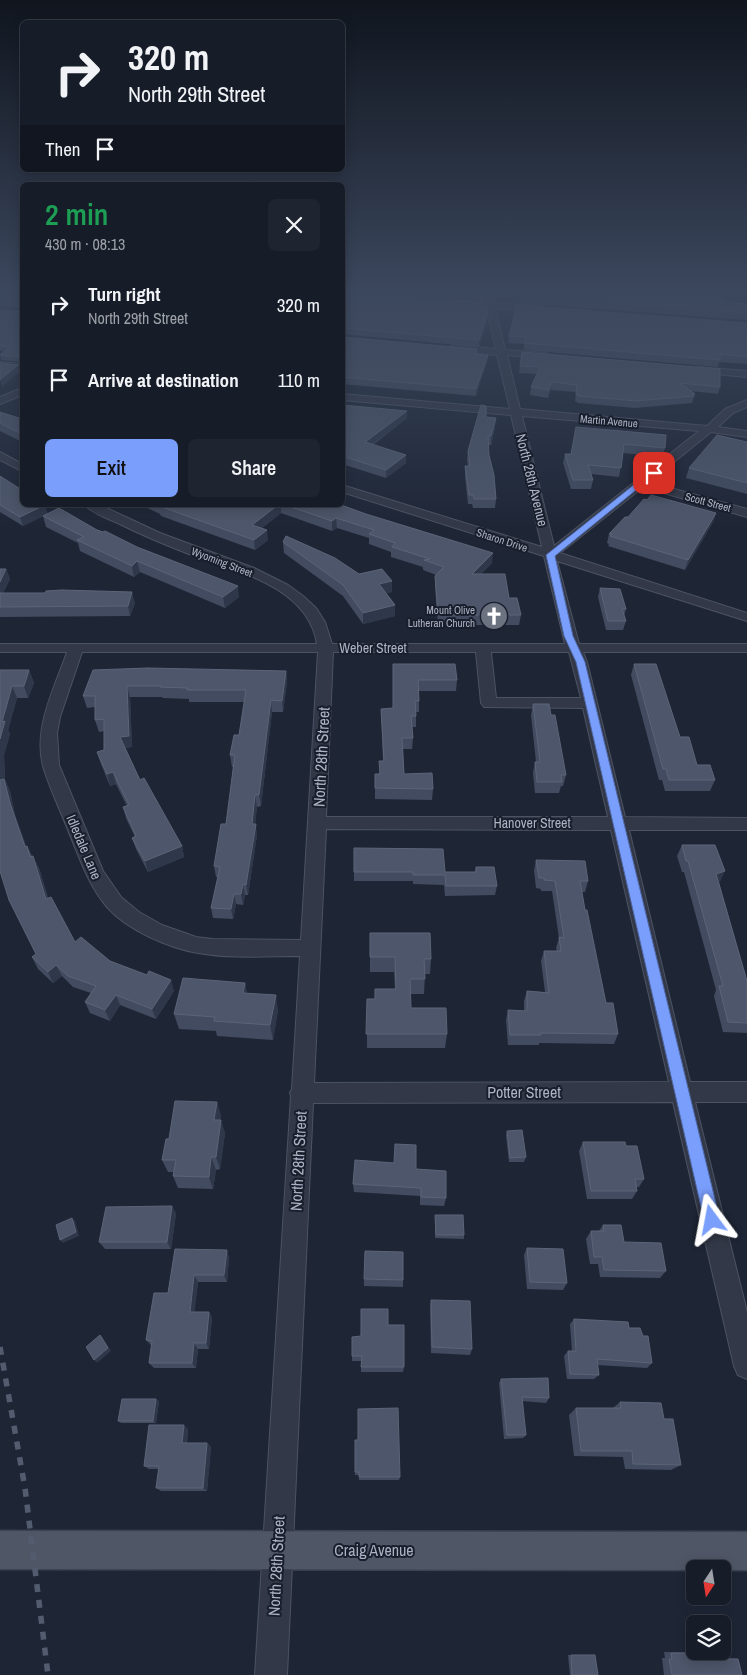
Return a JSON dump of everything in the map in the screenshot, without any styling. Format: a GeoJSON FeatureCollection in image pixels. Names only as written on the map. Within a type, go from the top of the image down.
{"type":"FeatureCollection","features":[{"type":"Feature","properties":{"kind":"main road","name":"Craig Avenue"},"geometry":{"type":"LineString","coordinates":[[0,1550],[747,1551]]}},
{"type":"Feature","properties":{"kind":"street","name":"North 28th Avenue"},"geometry":{"type":"LineString","coordinates":[[506,371],[569,636],[580,662],[590,703],[747,1366]]}},
{"type":"Feature","properties":{"kind":"street"},"geometry":{"type":"LineString","coordinates":[[714,371],[747,374]]}},
{"type":"Feature","properties":{"kind":"street"},"geometry":{"type":"LineString","coordinates":[[0,401],[20,392]]}},
{"type":"Feature","properties":{"kind":"street","name":"Martin Avenue"},"geometry":{"type":"LineString","coordinates":[[345,397],[709,429],[747,434]]}},
{"type":"Feature","properties":{"kind":"street"},"geometry":{"type":"LineString","coordinates":[[550,555],[729,412],[747,403]]}},
{"type":"Feature","properties":{"kind":"street"},"geometry":{"type":"LineString","coordinates":[[638,424],[729,412]]}},
{"type":"Feature","properties":{"kind":"street"},"geometry":{"type":"LineString","coordinates":[[0,455],[20,467]]}},
{"type":"Feature","properties":{"kind":"street","name":"Scott Street"},"geometry":{"type":"LineString","coordinates":[[640,483],[747,513]]}},
{"type":"Feature","properties":{"kind":"street","name":"Sharon Drive"},"geometry":{"type":"LineString","coordinates":[[345,489],[747,617]]}},
{"type":"Feature","properties":{"kind":"street","name":"Wyoming Street"},"geometry":{"type":"LineString","coordinates":[[95,507],[160,538],[256,574],[283,588],[311,611],[324,636],[325,648]]}},
{"type":"Feature","properties":{"kind":"street","name":"Weber Street"},"geometry":{"type":"LineString","coordinates":[[0,648],[747,648]]}},
{"type":"Feature","properties":{"kind":"street","name":"Idledale Lane"},"geometry":{"type":"LineString","coordinates":[[76,648],[52,717],[49,749],[55,778],[95,874],[105,891],[114,902],[132,917],[156,931],[180,940],[212,947],[310,948]]}},
{"type":"Feature","properties":{"kind":"street","name":"North 28th Street"},"geometry":{"type":"LineString","coordinates":[[271,1675],[276,1550],[317,823],[325,648]]}},
{"type":"Feature","properties":{"kind":"street"},"geometry":{"type":"LineString","coordinates":[[483,648],[489,703],[590,703]]}},
{"type":"Feature","properties":{"kind":"street","name":"Hanover Street"},"geometry":{"type":"LineString","coordinates":[[317,823],[747,824]]}},
{"type":"Feature","properties":{"kind":"street","name":"Potter Street"},"geometry":{"type":"LineString","coordinates":[[301,1093],[747,1092]]}},
{"type":"Feature","properties":{"kind":"building"},"geometry":{"type":"Polygon","coordinates":[[[0,371],[11,371],[0,380],[0,371]]]}},
{"type":"Feature","properties":{"kind":"building"},"geometry":{"type":"Polygon","coordinates":[[[345,371],[482,371],[476,389],[345,377],[345,371]]]}},
{"type":"Feature","properties":{"kind":"building"},"geometry":{"type":"Polygon","coordinates":[[[538,371],[720,371],[720,387],[680,383],[695,394],[693,394],[694,396],[636,401],[579,396],[576,394],[577,385],[552,382],[549,390],[531,387],[538,371]]]}},
{"type":"Feature","properties":{"kind":"building"},"geometry":{"type":"Polygon","coordinates":[[[345,405],[407,411],[365,442],[406,455],[386,470],[345,457],[345,405]]]}},
{"type":"Feature","properties":{"kind":"building"},"geometry":{"type":"Polygon","coordinates":[[[481,405],[486,406],[486,417],[496,418],[491,436],[488,436],[496,499],[474,499],[473,495],[469,495],[465,466],[470,466],[468,451],[481,405]]]}},
{"type":"Feature","properties":{"kind":"building"},"geometry":{"type":"Polygon","coordinates":[[[0,412],[20,418],[20,433],[0,423],[0,412]]]}},
{"type":"Feature","properties":{"kind":"building"},"geometry":{"type":"Polygon","coordinates":[[[576,427],[666,435],[665,448],[624,444],[621,468],[588,465],[593,480],[573,480],[565,454],[571,454],[576,427]]]}},
{"type":"Feature","properties":{"kind":"building"},"geometry":{"type":"Polygon","coordinates":[[[717,435],[747,442],[747,483],[689,468],[717,435]]]}},
{"type":"Feature","properties":{"kind":"building"},"geometry":{"type":"Polygon","coordinates":[[[0,476],[20,489],[20,507],[41,507],[20,517],[0,505],[0,476]]]}},
{"type":"Feature","properties":{"kind":"building"},"geometry":{"type":"Polygon","coordinates":[[[651,495],[716,513],[688,560],[610,536],[612,534],[609,534],[625,517],[628,517],[644,499],[647,500],[651,495]]]}},
{"type":"Feature","properties":{"kind":"building"},"geometry":{"type":"Polygon","coordinates":[[[345,506],[493,553],[472,574],[505,574],[509,598],[517,598],[521,615],[438,615],[435,576],[444,567],[424,560],[430,559],[392,547],[395,543],[369,534],[374,530],[336,518],[332,521],[291,507],[345,506]]]}},
{"type":"Feature","properties":{"kind":"building"},"geometry":{"type":"Polygon","coordinates":[[[162,507],[275,507],[252,525],[267,530],[254,540],[162,507]]]}},
{"type":"Feature","properties":{"kind":"building"},"geometry":{"type":"Polygon","coordinates":[[[59,508],[97,530],[105,531],[137,547],[238,586],[223,597],[137,561],[132,566],[77,540],[84,537],[43,516],[59,508]]]}},
{"type":"Feature","properties":{"kind":"building"},"geometry":{"type":"Polygon","coordinates":[[[286,536],[335,558],[359,574],[382,569],[392,581],[379,584],[395,605],[363,613],[343,585],[283,542],[286,536]]]}},
{"type":"Feature","properties":{"kind":"building"},"geometry":{"type":"Polygon","coordinates":[[[0,569],[6,569],[0,582],[0,569]]]}},
{"type":"Feature","properties":{"kind":"building"},"geometry":{"type":"Polygon","coordinates":[[[600,588],[620,589],[626,609],[622,609],[626,621],[608,621],[600,588]]]}},
{"type":"Feature","properties":{"kind":"building"},"geometry":{"type":"Polygon","coordinates":[[[46,591],[132,592],[128,606],[0,607],[0,593],[45,593],[46,591]]]}},
{"type":"Feature","properties":{"kind":"building"},"geometry":{"type":"Polygon","coordinates":[[[393,664],[455,664],[457,680],[418,680],[419,701],[415,701],[416,716],[411,716],[413,738],[402,738],[404,774],[432,773],[433,789],[375,788],[375,774],[380,774],[379,761],[384,761],[381,709],[393,708],[393,664]]]}},
{"type":"Feature","properties":{"kind":"building"},"geometry":{"type":"Polygon","coordinates":[[[634,664],[656,664],[680,737],[689,737],[697,765],[710,765],[715,780],[669,780],[666,769],[663,769],[634,664]]]}},
{"type":"Feature","properties":{"kind":"building"},"geometry":{"type":"Polygon","coordinates":[[[148,668],[286,671],[282,701],[271,700],[259,795],[255,795],[252,824],[256,824],[246,885],[243,884],[241,894],[234,894],[231,909],[211,908],[220,867],[214,866],[221,824],[226,824],[235,755],[230,755],[234,735],[239,735],[246,690],[187,690],[187,688],[161,686],[127,686],[129,736],[120,737],[140,780],[144,778],[182,846],[145,861],[132,838],[136,836],[123,807],[129,805],[113,772],[107,774],[97,752],[104,750],[104,719],[95,720],[95,696],[83,696],[93,670],[148,668]]]}},
{"type":"Feature","properties":{"kind":"building"},"geometry":{"type":"Polygon","coordinates":[[[0,670],[29,670],[24,686],[12,686],[2,722],[5,721],[0,739],[0,670]]]}},
{"type":"Feature","properties":{"kind":"building"},"geometry":{"type":"Polygon","coordinates":[[[533,704],[549,704],[551,715],[555,715],[566,775],[561,775],[562,782],[537,782],[535,762],[540,762],[533,704]]]}},
{"type":"Feature","properties":{"kind":"building"},"geometry":{"type":"Polygon","coordinates":[[[4,779],[25,847],[27,846],[30,857],[33,856],[46,899],[51,897],[75,942],[81,937],[110,961],[147,975],[149,971],[171,980],[152,1009],[116,995],[105,1010],[85,1002],[96,986],[68,976],[56,965],[48,972],[32,957],[36,954],[9,900],[0,871],[0,780],[4,779]]]}},
{"type":"Feature","properties":{"kind":"building"},"geometry":{"type":"Polygon","coordinates":[[[682,845],[715,845],[725,871],[716,874],[747,981],[747,1023],[728,1022],[719,986],[723,986],[682,845]]]}},
{"type":"Feature","properties":{"kind":"building"},"geometry":{"type":"Polygon","coordinates":[[[354,848],[443,849],[445,872],[476,872],[476,867],[494,867],[497,886],[446,886],[445,875],[413,875],[413,872],[354,872],[354,848]]]}},
{"type":"Feature","properties":{"kind":"building"},"geometry":{"type":"Polygon","coordinates":[[[536,860],[585,861],[588,881],[580,881],[585,910],[587,910],[606,1003],[613,1003],[618,1034],[541,1033],[541,1035],[510,1035],[508,1010],[527,1011],[527,991],[549,993],[544,951],[561,951],[559,937],[564,938],[555,881],[539,878],[536,860]]]}},
{"type":"Feature","properties":{"kind":"building"},"geometry":{"type":"Polygon","coordinates":[[[370,933],[430,933],[431,959],[424,959],[425,979],[410,979],[411,1008],[446,1008],[447,1034],[366,1034],[367,999],[375,999],[375,989],[396,989],[395,957],[370,957],[370,933]]]}},
{"type":"Feature","properties":{"kind":"building"},"geometry":{"type":"Polygon","coordinates":[[[183,978],[245,983],[243,993],[276,995],[270,1025],[214,1021],[215,1017],[174,1014],[183,978]]]}},
{"type":"Feature","properties":{"kind":"building"},"geometry":{"type":"Polygon","coordinates":[[[175,1101],[217,1102],[214,1120],[221,1120],[216,1157],[211,1157],[209,1177],[173,1176],[176,1160],[162,1160],[166,1139],[169,1139],[175,1101]]]}},
{"type":"Feature","properties":{"kind":"building"},"geometry":{"type":"Polygon","coordinates":[[[522,1130],[526,1157],[510,1158],[507,1131],[522,1130]]]}},
{"type":"Feature","properties":{"kind":"building"},"geometry":{"type":"Polygon","coordinates":[[[583,1142],[625,1142],[626,1146],[637,1146],[644,1179],[635,1179],[637,1191],[591,1191],[583,1142]]]}},
{"type":"Feature","properties":{"kind":"building"},"geometry":{"type":"Polygon","coordinates":[[[395,1144],[416,1145],[416,1169],[446,1171],[446,1198],[421,1197],[421,1188],[353,1184],[355,1160],[394,1163],[395,1144]]]}},
{"type":"Feature","properties":{"kind":"building"},"geometry":{"type":"Polygon","coordinates":[[[172,1206],[167,1242],[99,1242],[106,1207],[172,1206]]]}},
{"type":"Feature","properties":{"kind":"building"},"geometry":{"type":"Polygon","coordinates":[[[435,1215],[463,1215],[464,1235],[436,1235],[435,1215]]]}},
{"type":"Feature","properties":{"kind":"building"},"geometry":{"type":"Polygon","coordinates":[[[72,1218],[76,1232],[60,1240],[56,1225],[72,1218]]]}},
{"type":"Feature","properties":{"kind":"building"},"geometry":{"type":"Polygon","coordinates":[[[603,1225],[621,1225],[624,1242],[661,1243],[666,1271],[604,1270],[602,1257],[594,1257],[591,1231],[604,1231],[603,1225]]]}},
{"type":"Feature","properties":{"kind":"building"},"geometry":{"type":"Polygon","coordinates":[[[527,1248],[563,1249],[567,1283],[530,1282],[527,1248]]]}},
{"type":"Feature","properties":{"kind":"building"},"geometry":{"type":"Polygon","coordinates":[[[175,1249],[227,1250],[224,1275],[194,1275],[190,1312],[209,1312],[206,1343],[194,1343],[192,1363],[149,1363],[152,1341],[146,1340],[154,1293],[168,1293],[175,1249]]]}},
{"type":"Feature","properties":{"kind":"building"},"geometry":{"type":"Polygon","coordinates":[[[365,1251],[403,1252],[403,1280],[364,1279],[365,1251]]]}},
{"type":"Feature","properties":{"kind":"building"},"geometry":{"type":"Polygon","coordinates":[[[431,1300],[470,1301],[472,1349],[432,1347],[431,1300]]]}},
{"type":"Feature","properties":{"kind":"building"},"geometry":{"type":"Polygon","coordinates":[[[361,1309],[388,1309],[388,1325],[404,1325],[404,1367],[361,1367],[362,1356],[352,1356],[352,1337],[361,1336],[361,1309]]]}},
{"type":"Feature","properties":{"kind":"building"},"geometry":{"type":"Polygon","coordinates":[[[574,1319],[628,1322],[629,1328],[640,1328],[643,1336],[648,1336],[652,1363],[597,1359],[599,1375],[570,1374],[568,1351],[576,1351],[574,1319]]]}},
{"type":"Feature","properties":{"kind":"building"},"geometry":{"type":"Polygon","coordinates":[[[100,1335],[108,1348],[94,1360],[86,1347],[100,1335]]]}},
{"type":"Feature","properties":{"kind":"building"},"geometry":{"type":"Polygon","coordinates":[[[548,1378],[549,1398],[522,1397],[526,1435],[507,1435],[501,1379],[548,1378]]]}},
{"type":"Feature","properties":{"kind":"building"},"geometry":{"type":"Polygon","coordinates":[[[122,1399],[156,1399],[153,1421],[118,1421],[122,1399]]]}},
{"type":"Feature","properties":{"kind":"building"},"geometry":{"type":"Polygon","coordinates":[[[620,1402],[661,1403],[664,1419],[673,1419],[681,1465],[633,1464],[632,1451],[581,1451],[576,1408],[621,1408],[620,1402]]]}},
{"type":"Feature","properties":{"kind":"building"},"geometry":{"type":"Polygon","coordinates":[[[398,1408],[400,1477],[359,1477],[359,1472],[355,1472],[355,1440],[358,1440],[358,1409],[398,1408]]]}},
{"type":"Feature","properties":{"kind":"building"},"geometry":{"type":"Polygon","coordinates":[[[149,1425],[184,1425],[182,1443],[207,1443],[203,1488],[156,1488],[159,1466],[144,1466],[149,1425]]]}},
{"type":"Feature","properties":{"kind":"building"},"geometry":{"type":"Polygon","coordinates":[[[671,1653],[686,1653],[686,1660],[738,1659],[742,1675],[672,1675],[669,1659],[672,1659],[671,1653]]]}},
{"type":"Feature","properties":{"kind":"building"},"geometry":{"type":"Polygon","coordinates":[[[571,1655],[595,1655],[598,1675],[572,1675],[571,1655]]]}},
{"type":"Feature","properties":{"kind":"railway"},"geometry":{"type":"LineString","coordinates":[[0,1347],[25,1488],[48,1675]]}},
{"type":"Feature","properties":{"kind":"place","name":"Mount Olive Lutheran Church"},"geometry":{"type":"Point","coordinates":[494,616]}},
{"type":"Feature","properties":{"kind":"route"},"geometry":{"type":"LineString","coordinates":[[654,473],[550,555],[569,636],[580,662],[712,1220]]}}]}
